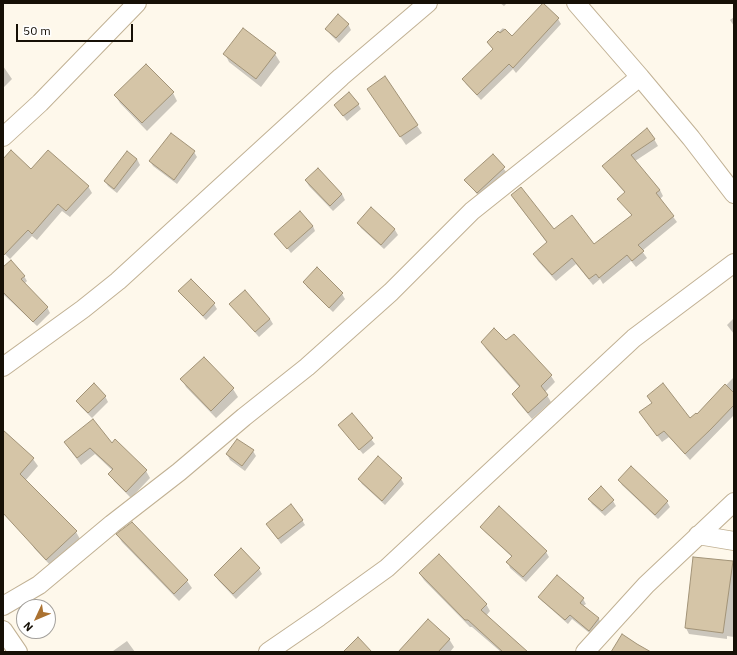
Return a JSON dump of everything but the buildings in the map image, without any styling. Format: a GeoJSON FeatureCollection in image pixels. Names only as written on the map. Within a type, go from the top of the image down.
{"type":"FeatureCollection","features":[{"type":"Feature","properties":{"kind":"street"},"geometry":{"type":"LineString","coordinates":[[3,136],[40,103],[137,3]]}},
{"type":"Feature","properties":{"kind":"street"},"geometry":{"type":"LineString","coordinates":[[3,367],[83,309],[118,281],[341,77],[428,3]]}},
{"type":"Feature","properties":{"kind":"street"},"geometry":{"type":"LineString","coordinates":[[576,3],[691,138],[734,194]]}},
{"type":"Feature","properties":{"kind":"street"},"geometry":{"type":"LineString","coordinates":[[3,606],[39,585],[112,524],[179,472],[244,417],[307,367],[391,292],[472,211],[640,77]]}},
{"type":"Feature","properties":{"kind":"street"},"geometry":{"type":"LineString","coordinates":[[268,652],[387,568],[634,338],[734,263]]}},
{"type":"Feature","properties":{"kind":"street"},"geometry":{"type":"LineString","coordinates":[[585,652],[646,584],[734,502]]}},
{"type":"Feature","properties":{"kind":"street"},"geometry":{"type":"LineString","coordinates":[[698,535],[734,541]]}},
{"type":"Feature","properties":{"kind":"street"},"geometry":{"type":"LineString","coordinates":[[3,630],[18,652]]}}]}
